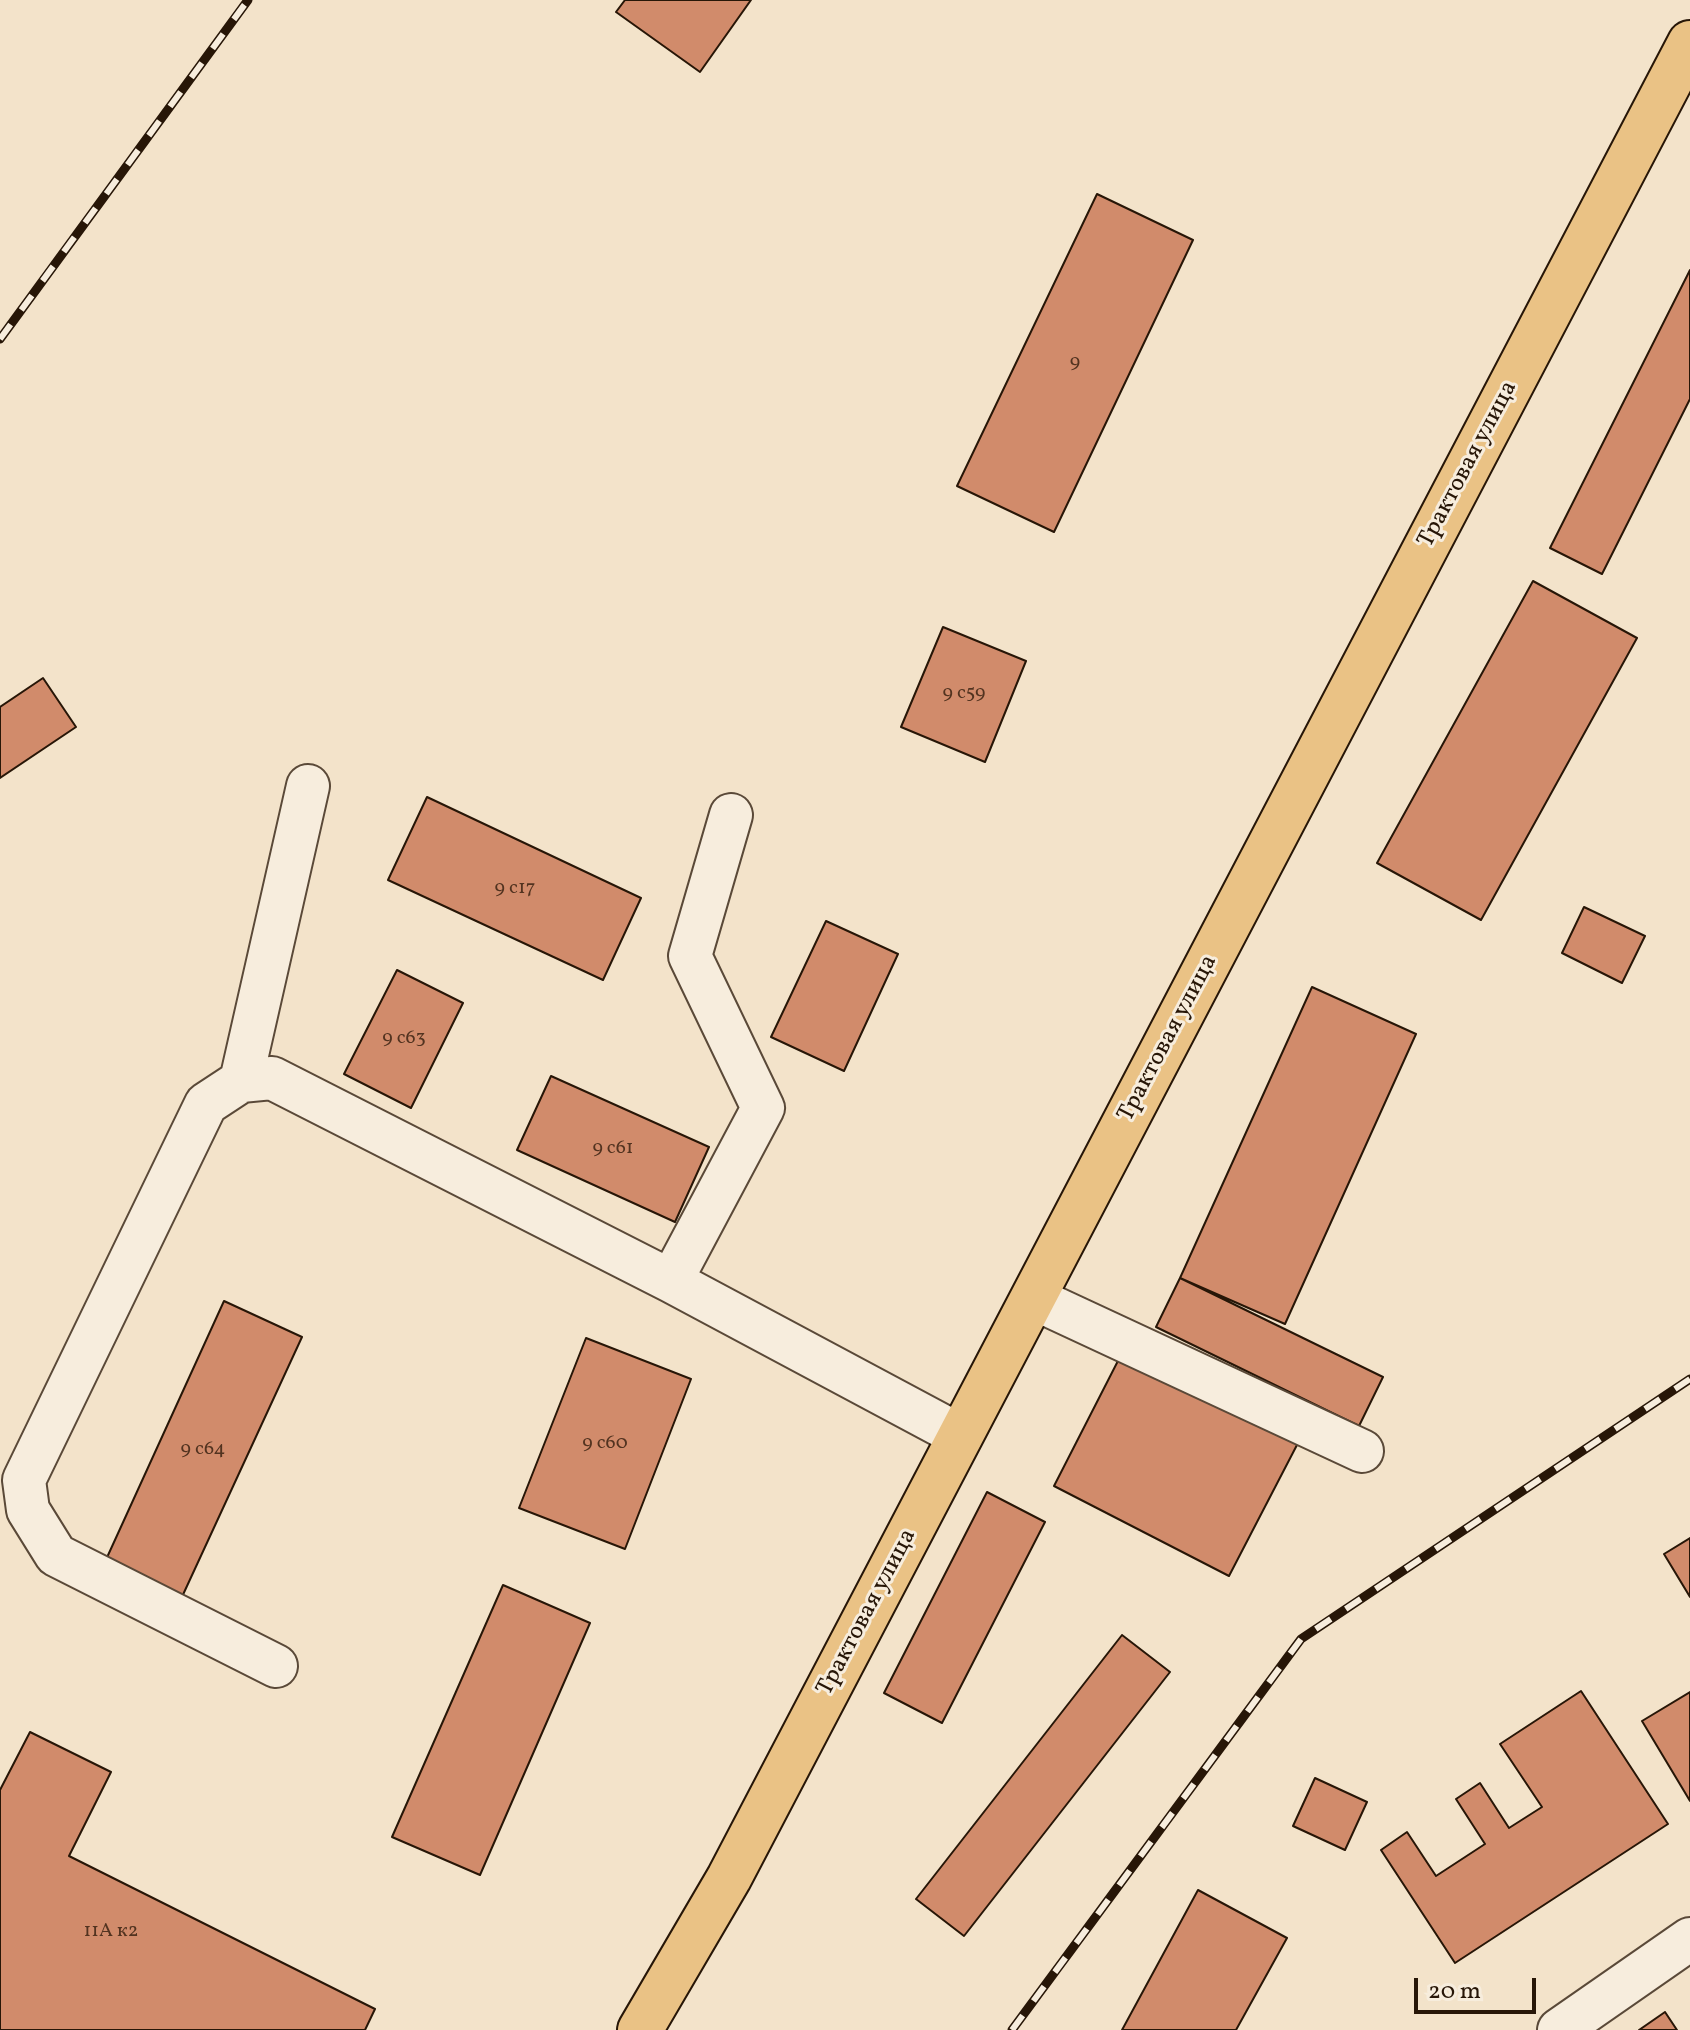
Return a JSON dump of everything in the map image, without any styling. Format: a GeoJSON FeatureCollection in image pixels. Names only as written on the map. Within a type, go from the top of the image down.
{"type":"FeatureCollection","features":[{"type":"Feature","properties":{"kind":"main road","name":"Трактовая улица"},"geometry":{"type":"LineString","coordinates":[[640,2030],[729,1878],[1690,43]]}},
{"type":"Feature","properties":{"kind":"lane"},"geometry":{"type":"LineString","coordinates":[[241,1081],[308,786]]}},
{"type":"Feature","properties":{"kind":"lane"},"geometry":{"type":"LineString","coordinates":[[671,1281],[763,1108],[690,956],[731,815]]}},
{"type":"Feature","properties":{"kind":"lane"},"geometry":{"type":"LineString","coordinates":[[276,1666],[56,1555],[14,1518],[24,1480],[206,1104],[241,1081],[272,1078],[671,1281],[961,1436]]}},
{"type":"Feature","properties":{"kind":"lane"},"geometry":{"type":"LineString","coordinates":[[1033,1298],[1362,1451]]}},
{"type":"Feature","properties":{"kind":"lane"},"geometry":{"type":"LineString","coordinates":[[1559,2030],[1690,1939]]}},
{"type":"Feature","properties":{"kind":"building"},"geometry":{"type":"Polygon","coordinates":[[[625,0],[751,0],[700,72],[616,12],[625,0]]]}},
{"type":"Feature","properties":{"kind":"building"},"geometry":{"type":"Polygon","coordinates":[[[1097,194],[1193,240],[1054,532],[957,486],[1097,194]]]}},
{"type":"Feature","properties":{"kind":"building"},"geometry":{"type":"Polygon","coordinates":[[[1690,270],[1690,399],[1602,574],[1550,548],[1690,270]]]}},
{"type":"Feature","properties":{"kind":"building"},"geometry":{"type":"Polygon","coordinates":[[[1533,581],[1637,638],[1481,920],[1377,863],[1533,581]]]}},
{"type":"Feature","properties":{"kind":"building"},"geometry":{"type":"Polygon","coordinates":[[[943,627],[1026,661],[985,762],[901,727],[943,627]]]}},
{"type":"Feature","properties":{"kind":"building"},"geometry":{"type":"Polygon","coordinates":[[[43,678],[76,727],[0,778],[0,707],[43,678]]]}},
{"type":"Feature","properties":{"kind":"building"},"geometry":{"type":"Polygon","coordinates":[[[427,797],[641,898],[603,980],[388,880],[427,797]]]}},
{"type":"Feature","properties":{"kind":"building"},"geometry":{"type":"Polygon","coordinates":[[[1584,907],[1645,936],[1622,983],[1562,953],[1584,907]]]}},
{"type":"Feature","properties":{"kind":"building"},"geometry":{"type":"Polygon","coordinates":[[[826,921],[898,954],[844,1071],[771,1037],[826,921]]]}},
{"type":"Feature","properties":{"kind":"building"},"geometry":{"type":"Polygon","coordinates":[[[397,970],[463,1003],[411,1108],[344,1074],[397,970]]]}},
{"type":"Feature","properties":{"kind":"building"},"geometry":{"type":"Polygon","coordinates":[[[1312,987],[1416,1034],[1285,1324],[1180,1278],[1312,987]]]}},
{"type":"Feature","properties":{"kind":"building"},"geometry":{"type":"Polygon","coordinates":[[[551,1076],[709,1147],[675,1222],[517,1150],[551,1076]]]}},
{"type":"Feature","properties":{"kind":"building"},"geometry":{"type":"Polygon","coordinates":[[[1180,1278],[1383,1377],[1359,1426],[1156,1327],[1180,1278]]]}},
{"type":"Feature","properties":{"kind":"building"},"geometry":{"type":"Polygon","coordinates":[[[224,1301],[302,1337],[181,1599],[104,1564],[224,1301]]]}},
{"type":"Feature","properties":{"kind":"building"},"geometry":{"type":"Polygon","coordinates":[[[586,1338],[691,1379],[625,1549],[519,1508],[586,1338]]]}},
{"type":"Feature","properties":{"kind":"building"},"geometry":{"type":"Polygon","coordinates":[[[1122,1353],[1298,1443],[1229,1576],[1054,1486],[1122,1353]]]}},
{"type":"Feature","properties":{"kind":"building"},"geometry":{"type":"Polygon","coordinates":[[[987,1492],[1045,1522],[942,1723],[884,1693],[987,1492]]]}},
{"type":"Feature","properties":{"kind":"building"},"geometry":{"type":"Polygon","coordinates":[[[1690,1538],[1690,1597],[1664,1554],[1690,1538]]]}},
{"type":"Feature","properties":{"kind":"building"},"geometry":{"type":"Polygon","coordinates":[[[503,1585],[590,1623],[480,1875],[392,1837],[503,1585]]]}},
{"type":"Feature","properties":{"kind":"building"},"geometry":{"type":"Polygon","coordinates":[[[1122,1635],[1170,1672],[964,1936],[916,1899],[1122,1635]]]}},
{"type":"Feature","properties":{"kind":"building"},"geometry":{"type":"Polygon","coordinates":[[[1581,1691],[1668,1824],[1455,1963],[1381,1850],[1407,1832],[1436,1876],[1485,1844],[1456,1799],[1480,1783],[1509,1828],[1542,1807],[1500,1744],[1581,1691]]]}},
{"type":"Feature","properties":{"kind":"building"},"geometry":{"type":"Polygon","coordinates":[[[1690,1692],[1690,1801],[1642,1721],[1690,1692]]]}},
{"type":"Feature","properties":{"kind":"building"},"geometry":{"type":"Polygon","coordinates":[[[30,1732],[111,1772],[69,1856],[375,2009],[365,2030],[0,2030],[0,1790],[30,1732]]]}},
{"type":"Feature","properties":{"kind":"building"},"geometry":{"type":"Polygon","coordinates":[[[1315,1778],[1367,1802],[1345,1850],[1293,1826],[1315,1778]]]}},
{"type":"Feature","properties":{"kind":"building"},"geometry":{"type":"Polygon","coordinates":[[[1198,1890],[1287,1938],[1236,2030],[1122,2030],[1198,1890]]]}},
{"type":"Feature","properties":{"kind":"building"},"geometry":{"type":"Polygon","coordinates":[[[1665,2012],[1677,2030],[1639,2030],[1665,2012]]]}},
{"type":"Feature","properties":{"kind":"railway"},"geometry":{"type":"LineString","coordinates":[[0,339],[248,0]]}},
{"type":"Feature","properties":{"kind":"railway"},"geometry":{"type":"LineString","coordinates":[[1012,2030],[1301,1639],[1690,1379]]}}]}
